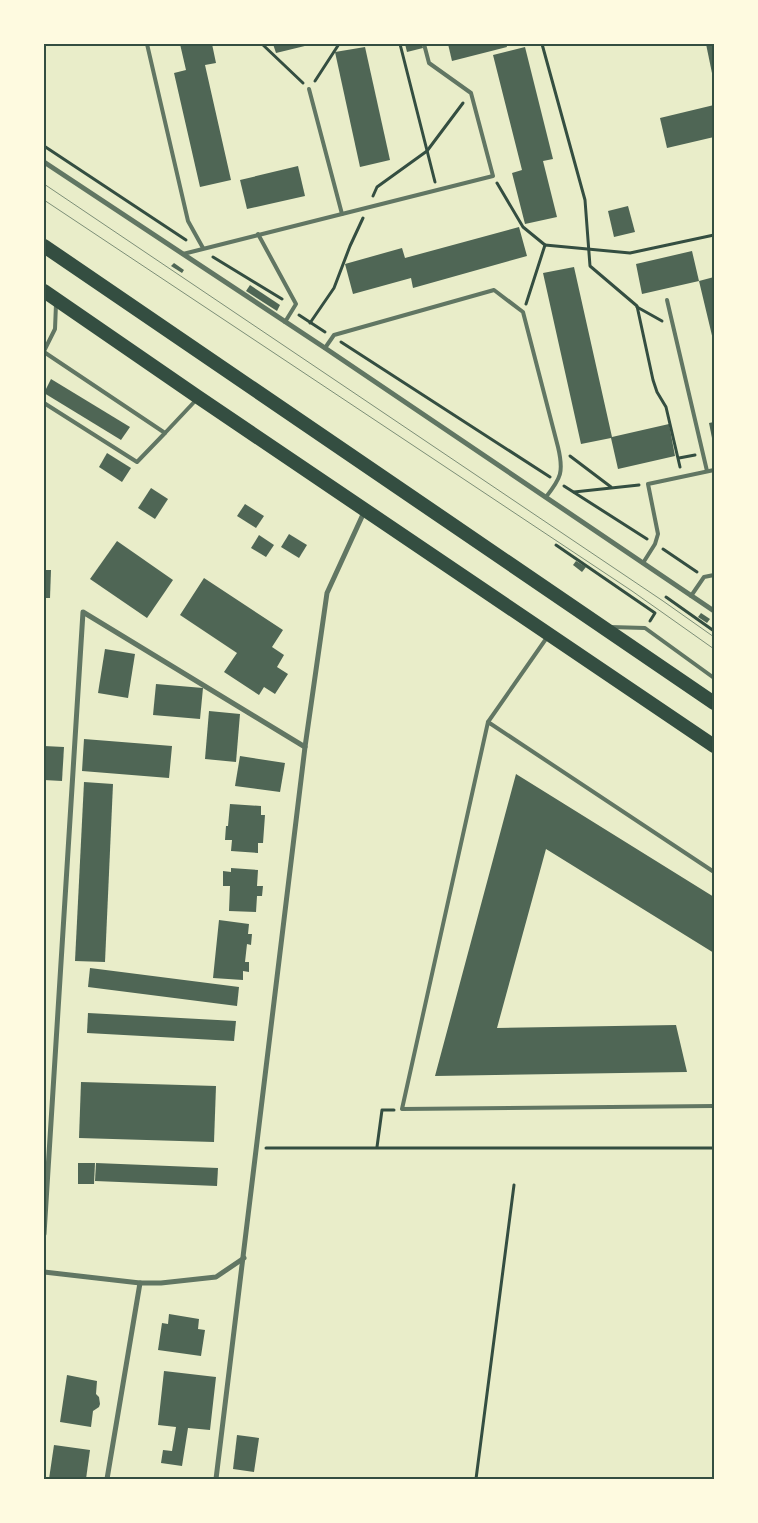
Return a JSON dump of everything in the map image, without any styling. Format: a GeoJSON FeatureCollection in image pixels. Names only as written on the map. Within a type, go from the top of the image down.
{"type":"FeatureCollection","features":[{"type":"Feature","properties":{"kind":"highway"},"geometry":{"type":"LineString","coordinates":[[44,246],[714,703]]}},
{"type":"Feature","properties":{"kind":"highway"},"geometry":{"type":"LineString","coordinates":[[44,291],[714,746]]}},
{"type":"Feature","properties":{"kind":"street"},"geometry":{"type":"LineString","coordinates":[[44,162],[325,348],[714,611]]}},
{"type":"Feature","properties":{"kind":"street"},"geometry":{"type":"LineString","coordinates":[[216,1479],[258,1148],[305,747],[327,593],[366,510]]}},
{"type":"Feature","properties":{"kind":"street"},"geometry":{"type":"LineString","coordinates":[[44,1234],[83,612],[305,747]]}},
{"type":"Feature","properties":{"kind":"street"},"geometry":{"type":"LineString","coordinates":[[44,1272],[140,1283],[161,1283],[216,1277],[244,1258]]}},
{"type":"Feature","properties":{"kind":"street"},"geometry":{"type":"LineString","coordinates":[[107,1479],[140,1283]]}},
{"type":"Feature","properties":{"kind":"lane"},"geometry":{"type":"LineString","coordinates":[[147,44],[188,221],[201,249]]}},
{"type":"Feature","properties":{"kind":"lane"},"geometry":{"type":"LineString","coordinates":[[182,254],[493,176],[471,93],[429,63],[424,44]]}},
{"type":"Feature","properties":{"kind":"lane"},"geometry":{"type":"LineString","coordinates":[[309,89],[342,214]]}},
{"type":"Feature","properties":{"kind":"lane"},"geometry":{"type":"LineString","coordinates":[[258,234],[296,304],[285,322]]}},
{"type":"Feature","properties":{"kind":"lane"},"geometry":{"type":"LineString","coordinates":[[325,348],[334,335],[494,290],[523,312],[558,447],[562,464],[558,482],[546,497]]}},
{"type":"Feature","properties":{"kind":"lane"},"geometry":{"type":"LineString","coordinates":[[56,299],[55,329],[44,351],[165,433]]}},
{"type":"Feature","properties":{"kind":"lane"},"geometry":{"type":"LineString","coordinates":[[667,300],[707,471]]}},
{"type":"Feature","properties":{"kind":"lane"},"geometry":{"type":"LineString","coordinates":[[44,403],[137,462],[198,397]]}},
{"type":"Feature","properties":{"kind":"lane"},"geometry":{"type":"LineString","coordinates":[[643,563],[655,544],[658,534],[648,484],[714,470]]}},
{"type":"Feature","properties":{"kind":"lane"},"geometry":{"type":"LineString","coordinates":[[692,596],[704,577],[714,575]]}},
{"type":"Feature","properties":{"kind":"lane"},"geometry":{"type":"LineString","coordinates":[[601,626],[645,628],[714,678]]}},
{"type":"Feature","properties":{"kind":"lane"},"geometry":{"type":"LineString","coordinates":[[549,634],[488,722],[402,1109],[714,1106]]}},
{"type":"Feature","properties":{"kind":"lane"},"geometry":{"type":"LineString","coordinates":[[488,722],[714,872]]}},
{"type":"Feature","properties":{"kind":"path"},"geometry":{"type":"LineString","coordinates":[[262,44],[309,89],[339,44]]}},
{"type":"Feature","properties":{"kind":"path"},"geometry":{"type":"LineString","coordinates":[[400,44],[437,190]]}},
{"type":"Feature","properties":{"kind":"path"},"geometry":{"type":"LineString","coordinates":[[542,44],[585,200],[590,266],[637,306],[673,327]]}},
{"type":"Feature","properties":{"kind":"path"},"geometry":{"type":"LineString","coordinates":[[44,146],[201,249],[284,300],[293,310],[332,337],[704,577]]}},
{"type":"Feature","properties":{"kind":"path"},"geometry":{"type":"LineString","coordinates":[[493,176],[523,227],[546,245],[630,253],[714,235]]}},
{"type":"Feature","properties":{"kind":"path"},"geometry":{"type":"LineString","coordinates":[[523,312],[546,245]]}},
{"type":"Feature","properties":{"kind":"path"},"geometry":{"type":"LineString","coordinates":[[637,306],[653,380],[657,392],[666,407],[682,477]]}},
{"type":"Feature","properties":{"kind":"path"},"geometry":{"type":"LineString","coordinates":[[558,447],[612,488]]}},
{"type":"Feature","properties":{"kind":"path"},"geometry":{"type":"LineString","coordinates":[[679,458],[703,453]]}},
{"type":"Feature","properties":{"kind":"path"},"geometry":{"type":"LineString","coordinates":[[573,492],[648,484]]}},
{"type":"Feature","properties":{"kind":"path"},"geometry":{"type":"LineString","coordinates":[[556,545],[655,613]]}},
{"type":"Feature","properties":{"kind":"path"},"geometry":{"type":"LineString","coordinates":[[666,597],[714,631]]}},
{"type":"Feature","properties":{"kind":"path"},"geometry":{"type":"LineString","coordinates":[[377,1147],[382,1110]]}},
{"type":"Feature","properties":{"kind":"path"},"geometry":{"type":"LineString","coordinates":[[258,1148],[714,1148]]}},
{"type":"Feature","properties":{"kind":"path"},"geometry":{"type":"LineString","coordinates":[[476,1479],[514,1185]]}},
{"type":"Feature","properties":{"kind":"building"},"geometry":{"type":"Polygon","coordinates":[[[180,44],[212,44],[216,63],[205,65],[231,180],[200,187],[174,73],[186,70],[180,44]]]}},
{"type":"Feature","properties":{"kind":"building"},"geometry":{"type":"Polygon","coordinates":[[[273,44],[313,44],[276,53],[273,44]]]}},
{"type":"Feature","properties":{"kind":"building"},"geometry":{"type":"Polygon","coordinates":[[[405,44],[422,44],[423,48],[407,52],[405,44]]]}},
{"type":"Feature","properties":{"kind":"building"},"geometry":{"type":"Polygon","coordinates":[[[448,44],[506,44],[507,47],[452,61],[448,44]]]}},
{"type":"Feature","properties":{"kind":"building"},"geometry":{"type":"Polygon","coordinates":[[[706,44],[714,44],[714,78],[713,78],[706,44]]]}},
{"type":"Feature","properties":{"kind":"building"},"geometry":{"type":"Polygon","coordinates":[[[365,47],[390,160],[360,167],[335,52],[365,47]]]}},
{"type":"Feature","properties":{"kind":"building"},"geometry":{"type":"Polygon","coordinates":[[[525,47],[553,159],[543,161],[557,217],[525,224],[512,173],[522,170],[493,55],[525,47]]]}},
{"type":"Feature","properties":{"kind":"building"},"geometry":{"type":"Polygon","coordinates":[[[714,105],[714,137],[667,148],[660,118],[714,105]]]}},
{"type":"Feature","properties":{"kind":"building"},"geometry":{"type":"Polygon","coordinates":[[[298,166],[305,196],[247,209],[240,180],[298,166]]]}},
{"type":"Feature","properties":{"kind":"building"},"geometry":{"type":"Polygon","coordinates":[[[628,206],[635,232],[614,237],[608,211],[628,206]]]}},
{"type":"Feature","properties":{"kind":"building"},"geometry":{"type":"Polygon","coordinates":[[[519,227],[527,256],[413,288],[411,278],[353,294],[345,264],[402,248],[405,258],[519,227]]]}},
{"type":"Feature","properties":{"kind":"building"},"geometry":{"type":"Polygon","coordinates":[[[692,251],[699,281],[642,294],[636,264],[692,251]]]}},
{"type":"Feature","properties":{"kind":"building"},"geometry":{"type":"Polygon","coordinates":[[[174,263],[184,270],[182,273],[171,266],[174,263]]]}},
{"type":"Feature","properties":{"kind":"building"},"geometry":{"type":"Polygon","coordinates":[[[574,267],[612,437],[669,424],[675,456],[618,469],[611,438],[581,444],[543,273],[574,267]]]}},
{"type":"Feature","properties":{"kind":"building"},"geometry":{"type":"Polygon","coordinates":[[[714,277],[714,344],[699,281],[714,277]]]}},
{"type":"Feature","properties":{"kind":"building"},"geometry":{"type":"Polygon","coordinates":[[[250,285],[280,305],[277,311],[246,291],[250,285]]]}},
{"type":"Feature","properties":{"kind":"building"},"geometry":{"type":"Polygon","coordinates":[[[51,379],[130,427],[121,440],[44,393],[51,379]]]}},
{"type":"Feature","properties":{"kind":"building"},"geometry":{"type":"Polygon","coordinates":[[[714,422],[714,443],[713,443],[709,423],[714,422]]]}},
{"type":"Feature","properties":{"kind":"building"},"geometry":{"type":"Polygon","coordinates":[[[107,453],[131,468],[122,482],[99,467],[107,453]]]}},
{"type":"Feature","properties":{"kind":"building"},"geometry":{"type":"Polygon","coordinates":[[[151,488],[168,499],[155,519],[138,508],[151,488]]]}},
{"type":"Feature","properties":{"kind":"building"},"geometry":{"type":"Polygon","coordinates":[[[245,504],[264,516],[256,528],[237,516],[245,504]]]}},
{"type":"Feature","properties":{"kind":"building"},"geometry":{"type":"Polygon","coordinates":[[[289,534],[307,545],[299,558],[281,547],[289,534]]]}},
{"type":"Feature","properties":{"kind":"building"},"geometry":{"type":"Polygon","coordinates":[[[259,535],[274,545],[266,557],[251,548],[259,535]]]}},
{"type":"Feature","properties":{"kind":"building"},"geometry":{"type":"Polygon","coordinates":[[[117,541],[173,580],[147,618],[90,579],[117,541]]]}},
{"type":"Feature","properties":{"kind":"building"},"geometry":{"type":"Polygon","coordinates":[[[576,561],[586,567],[582,572],[573,565],[576,561]]]}},
{"type":"Feature","properties":{"kind":"building"},"geometry":{"type":"Polygon","coordinates":[[[44,570],[51,570],[50,598],[44,598],[44,570]]]}},
{"type":"Feature","properties":{"kind":"building"},"geometry":{"type":"Polygon","coordinates":[[[204,578],[283,630],[272,647],[284,655],[277,667],[288,674],[275,694],[264,687],[259,695],[224,672],[237,653],[180,615],[204,578]]]}},
{"type":"Feature","properties":{"kind":"building"},"geometry":{"type":"Polygon","coordinates":[[[701,613],[710,619],[707,623],[698,617],[701,613]]]}},
{"type":"Feature","properties":{"kind":"building"},"geometry":{"type":"Polygon","coordinates":[[[105,649],[135,654],[128,698],[98,693],[105,649]]]}},
{"type":"Feature","properties":{"kind":"building"},"geometry":{"type":"Polygon","coordinates":[[[156,684],[203,688],[200,719],[153,715],[156,684]]]}},
{"type":"Feature","properties":{"kind":"building"},"geometry":{"type":"Polygon","coordinates":[[[209,711],[240,714],[236,762],[205,759],[209,711]]]}},
{"type":"Feature","properties":{"kind":"building"},"geometry":{"type":"Polygon","coordinates":[[[84,739],[172,746],[169,778],[82,771],[84,739]]]}},
{"type":"Feature","properties":{"kind":"building"},"geometry":{"type":"Polygon","coordinates":[[[44,746],[64,747],[62,781],[44,780],[44,746]]]}},
{"type":"Feature","properties":{"kind":"building"},"geometry":{"type":"Polygon","coordinates":[[[240,756],[285,763],[280,792],[235,786],[240,756]]]}},
{"type":"Feature","properties":{"kind":"building"},"geometry":{"type":"Polygon","coordinates":[[[516,774],[714,897],[714,953],[546,849],[497,1028],[676,1025],[687,1072],[435,1076],[516,774]]]}},
{"type":"Feature","properties":{"kind":"building"},"geometry":{"type":"Polygon","coordinates":[[[84,782],[113,784],[105,962],[75,961],[84,782]]]}},
{"type":"Feature","properties":{"kind":"building"},"geometry":{"type":"Polygon","coordinates":[[[230,804],[261,806],[261,815],[265,815],[263,843],[258,843],[258,853],[231,851],[232,840],[225,840],[230,804]]]}},
{"type":"Feature","properties":{"kind":"building"},"geometry":{"type":"Polygon","coordinates":[[[231,868],[258,870],[257,886],[263,886],[262,896],[257,896],[256,912],[229,911],[230,886],[223,886],[223,871],[231,872],[231,868]]]}},
{"type":"Feature","properties":{"kind":"building"},"geometry":{"type":"Polygon","coordinates":[[[219,920],[249,924],[248,934],[252,934],[251,945],[247,944],[245,962],[249,962],[249,972],[243,971],[243,980],[213,978],[219,920]]]}},
{"type":"Feature","properties":{"kind":"building"},"geometry":{"type":"Polygon","coordinates":[[[90,968],[239,987],[237,1006],[88,987],[90,968]]]}},
{"type":"Feature","properties":{"kind":"building"},"geometry":{"type":"Polygon","coordinates":[[[88,1013],[236,1021],[234,1041],[87,1033],[88,1013]]]}},
{"type":"Feature","properties":{"kind":"building"},"geometry":{"type":"Polygon","coordinates":[[[81,1082],[216,1086],[214,1142],[79,1138],[81,1082]]]}},
{"type":"Feature","properties":{"kind":"building"},"geometry":{"type":"Polygon","coordinates":[[[78,1163],[95,1163],[94,1184],[78,1184],[78,1163]]]}},
{"type":"Feature","properties":{"kind":"building"},"geometry":{"type":"Polygon","coordinates":[[[96,1163],[218,1168],[217,1186],[95,1181],[96,1163]]]}},
{"type":"Feature","properties":{"kind":"building"},"geometry":{"type":"Polygon","coordinates":[[[169,1314],[199,1319],[198,1329],[205,1330],[201,1356],[158,1350],[162,1323],[168,1324],[169,1314]]]}},
{"type":"Feature","properties":{"kind":"building"},"geometry":{"type":"Polygon","coordinates":[[[164,1371],[216,1377],[210,1430],[188,1428],[182,1466],[161,1463],[163,1450],[172,1451],[176,1427],[158,1425],[164,1371]]]}},
{"type":"Feature","properties":{"kind":"building"},"geometry":{"type":"Polygon","coordinates":[[[67,1375],[97,1381],[96,1394],[99,1397],[100,1404],[93,1411],[91,1427],[60,1422],[67,1375]]]}},
{"type":"Feature","properties":{"kind":"building"},"geometry":{"type":"Polygon","coordinates":[[[237,1435],[259,1438],[254,1472],[233,1469],[237,1435]]]}},
{"type":"Feature","properties":{"kind":"building"},"geometry":{"type":"Polygon","coordinates":[[[54,1445],[90,1450],[86,1479],[49,1479],[54,1445]]]}},
{"type":"Feature","properties":{"kind":"tram line"},"geometry":{"type":"LineString","coordinates":[[44,184],[714,637]]}},
{"type":"Feature","properties":{"kind":"tram line"},"geometry":{"type":"LineString","coordinates":[[44,200],[632,591],[714,649]]}}]}
